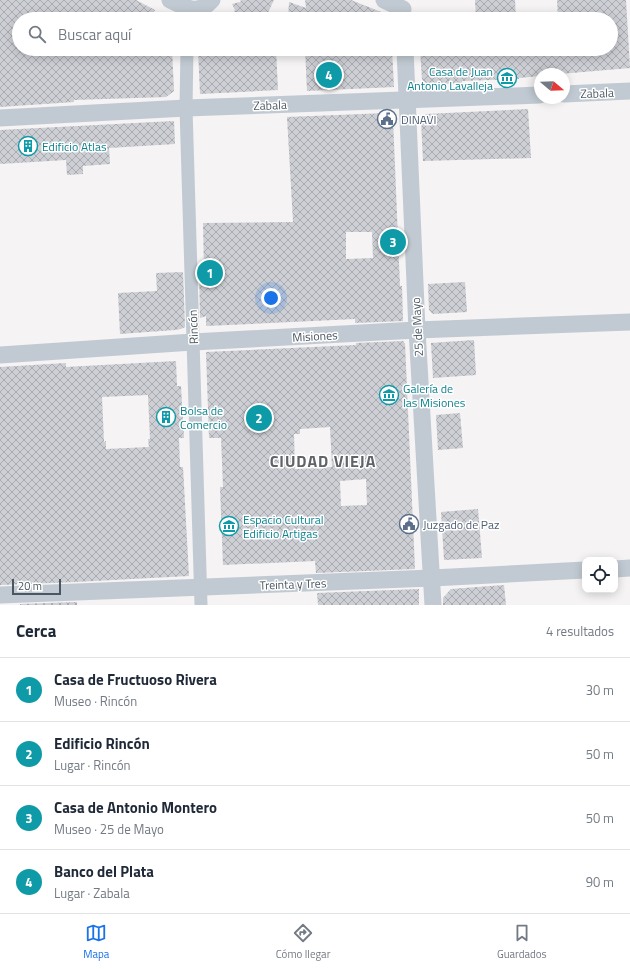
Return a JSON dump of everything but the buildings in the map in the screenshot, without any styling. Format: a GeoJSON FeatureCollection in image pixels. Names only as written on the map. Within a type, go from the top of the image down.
{"type":"FeatureCollection","features":[{"type":"Feature","properties":{"kind":"street"},"geometry":{"type":"LineString","coordinates":[[170,0],[185,12]]}},
{"type":"Feature","properties":{"kind":"street"},"geometry":{"type":"LineString","coordinates":[[192,12],[206,6],[212,0]]}},
{"type":"Feature","properties":{"kind":"street"},"geometry":{"type":"LineString","coordinates":[[384,0],[403,9]]}},
{"type":"Feature","properties":{"kind":"street","name":"Rincón"},"geometry":{"type":"LineString","coordinates":[[187,56],[186,108],[201,605]]}},
{"type":"Feature","properties":{"kind":"street","name":"25 de Mayo"},"geometry":{"type":"LineString","coordinates":[[405,56],[417,330],[433,605]]}},
{"type":"Feature","properties":{"kind":"street","name":"Zabala"},"geometry":{"type":"LineString","coordinates":[[570,94],[630,91]]}},
{"type":"Feature","properties":{"kind":"street","name":"Zabala"},"geometry":{"type":"LineString","coordinates":[[0,118],[186,108],[534,95]]}},
{"type":"Feature","properties":{"kind":"street","name":"Misiones"},"geometry":{"type":"LineString","coordinates":[[0,355],[193,342],[417,330],[630,322]]}},
{"type":"Feature","properties":{"kind":"street"},"geometry":{"type":"LineString","coordinates":[[618,569],[630,568]]}},
{"type":"Feature","properties":{"kind":"street","name":"Treinta y Tres"},"geometry":{"type":"LineString","coordinates":[[0,595],[432,578],[582,570]]}},
{"type":"Feature","properties":{"kind":"place","name":"Banco del Plata"},"geometry":{"type":"Point","coordinates":[329,75]}},
{"type":"Feature","properties":{"kind":"place","name":"Casa de Juan Antonio Lavalleja"},"geometry":{"type":"Point","coordinates":[507,78]}},
{"type":"Feature","properties":{"kind":"place","name":"DINAVI"},"geometry":{"type":"Point","coordinates":[387,119]}},
{"type":"Feature","properties":{"kind":"place","name":"Edificio Atlas"},"geometry":{"type":"Point","coordinates":[28,146]}},
{"type":"Feature","properties":{"kind":"place","name":"Casa de Antonio Montero"},"geometry":{"type":"Point","coordinates":[393,242]}},
{"type":"Feature","properties":{"kind":"place","name":"Casa de Fructuoso Rivera"},"geometry":{"type":"Point","coordinates":[210,273]}},
{"type":"Feature","properties":{"kind":"place","name":"Galería de las Misiones"},"geometry":{"type":"Point","coordinates":[389,395]}},
{"type":"Feature","properties":{"kind":"place","name":"Bolsa de Comercio"},"geometry":{"type":"Point","coordinates":[166,417]}},
{"type":"Feature","properties":{"kind":"place","name":"Edificio Rincón"},"geometry":{"type":"Point","coordinates":[259,418]}},
{"type":"Feature","properties":{"kind":"place","name":"Juzgado de Paz"},"geometry":{"type":"Point","coordinates":[409,524]}},
{"type":"Feature","properties":{"kind":"place","name":"Espacio Cultural Edificio Artigas"},"geometry":{"type":"Point","coordinates":[229,526]}},
{"type":"Feature","properties":{"kind":"district","name":"CIUDAD VIEJA"},"geometry":{"type":"Point","coordinates":[323,461]}}]}
